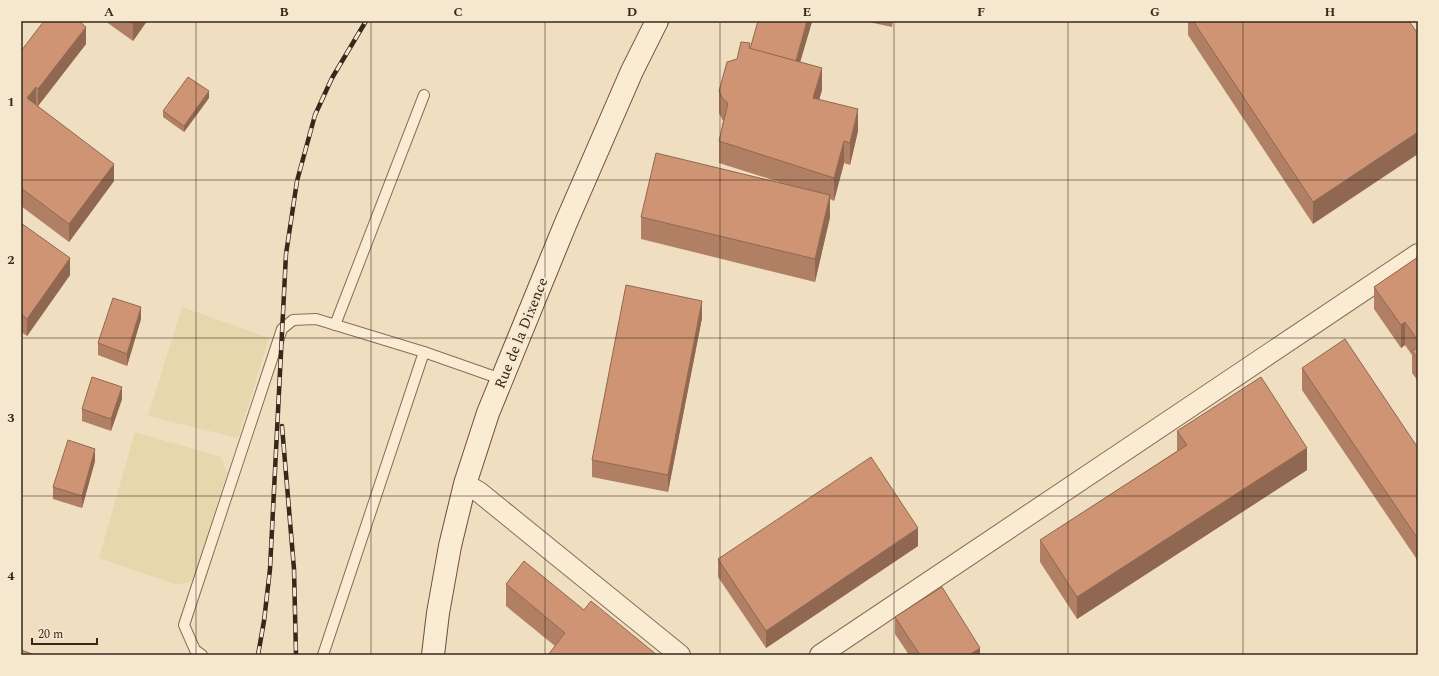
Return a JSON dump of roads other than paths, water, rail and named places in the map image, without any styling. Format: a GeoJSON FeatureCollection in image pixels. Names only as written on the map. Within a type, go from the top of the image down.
{"type":"FeatureCollection","features":[{"type":"Feature","properties":{"kind":"main road","name":"Rue de la Dixence"},"geometry":{"type":"LineString","coordinates":[[433,655],[438,613],[450,546],[465,484],[488,413],[501,379],[632,71],[656,23]]}},
{"type":"Feature","properties":{"kind":"street"},"geometry":{"type":"LineString","coordinates":[[820,655],[1418,254]]}},
{"type":"Feature","properties":{"kind":"street"},"geometry":{"type":"LineString","coordinates":[[465,484],[479,492],[680,655]]}},
{"type":"Feature","properties":{"kind":"lane"},"geometry":{"type":"LineString","coordinates":[[335,325],[424,95]]}},
{"type":"Feature","properties":{"kind":"lane"},"geometry":{"type":"LineString","coordinates":[[202,655],[195,650],[184,625],[282,329],[293,320],[316,319],[424,352],[501,379]]}},
{"type":"Feature","properties":{"kind":"lane"},"geometry":{"type":"LineString","coordinates":[[323,655],[424,352]]}},
{"type":"Feature","properties":{"kind":"railway"},"geometry":{"type":"LineString","coordinates":[[258,655],[264,621],[270,569],[286,254],[297,181],[315,115],[332,78],[366,21]]}},
{"type":"Feature","properties":{"kind":"railway"},"geometry":{"type":"LineString","coordinates":[[282,426],[294,569],[296,655]]}}]}
